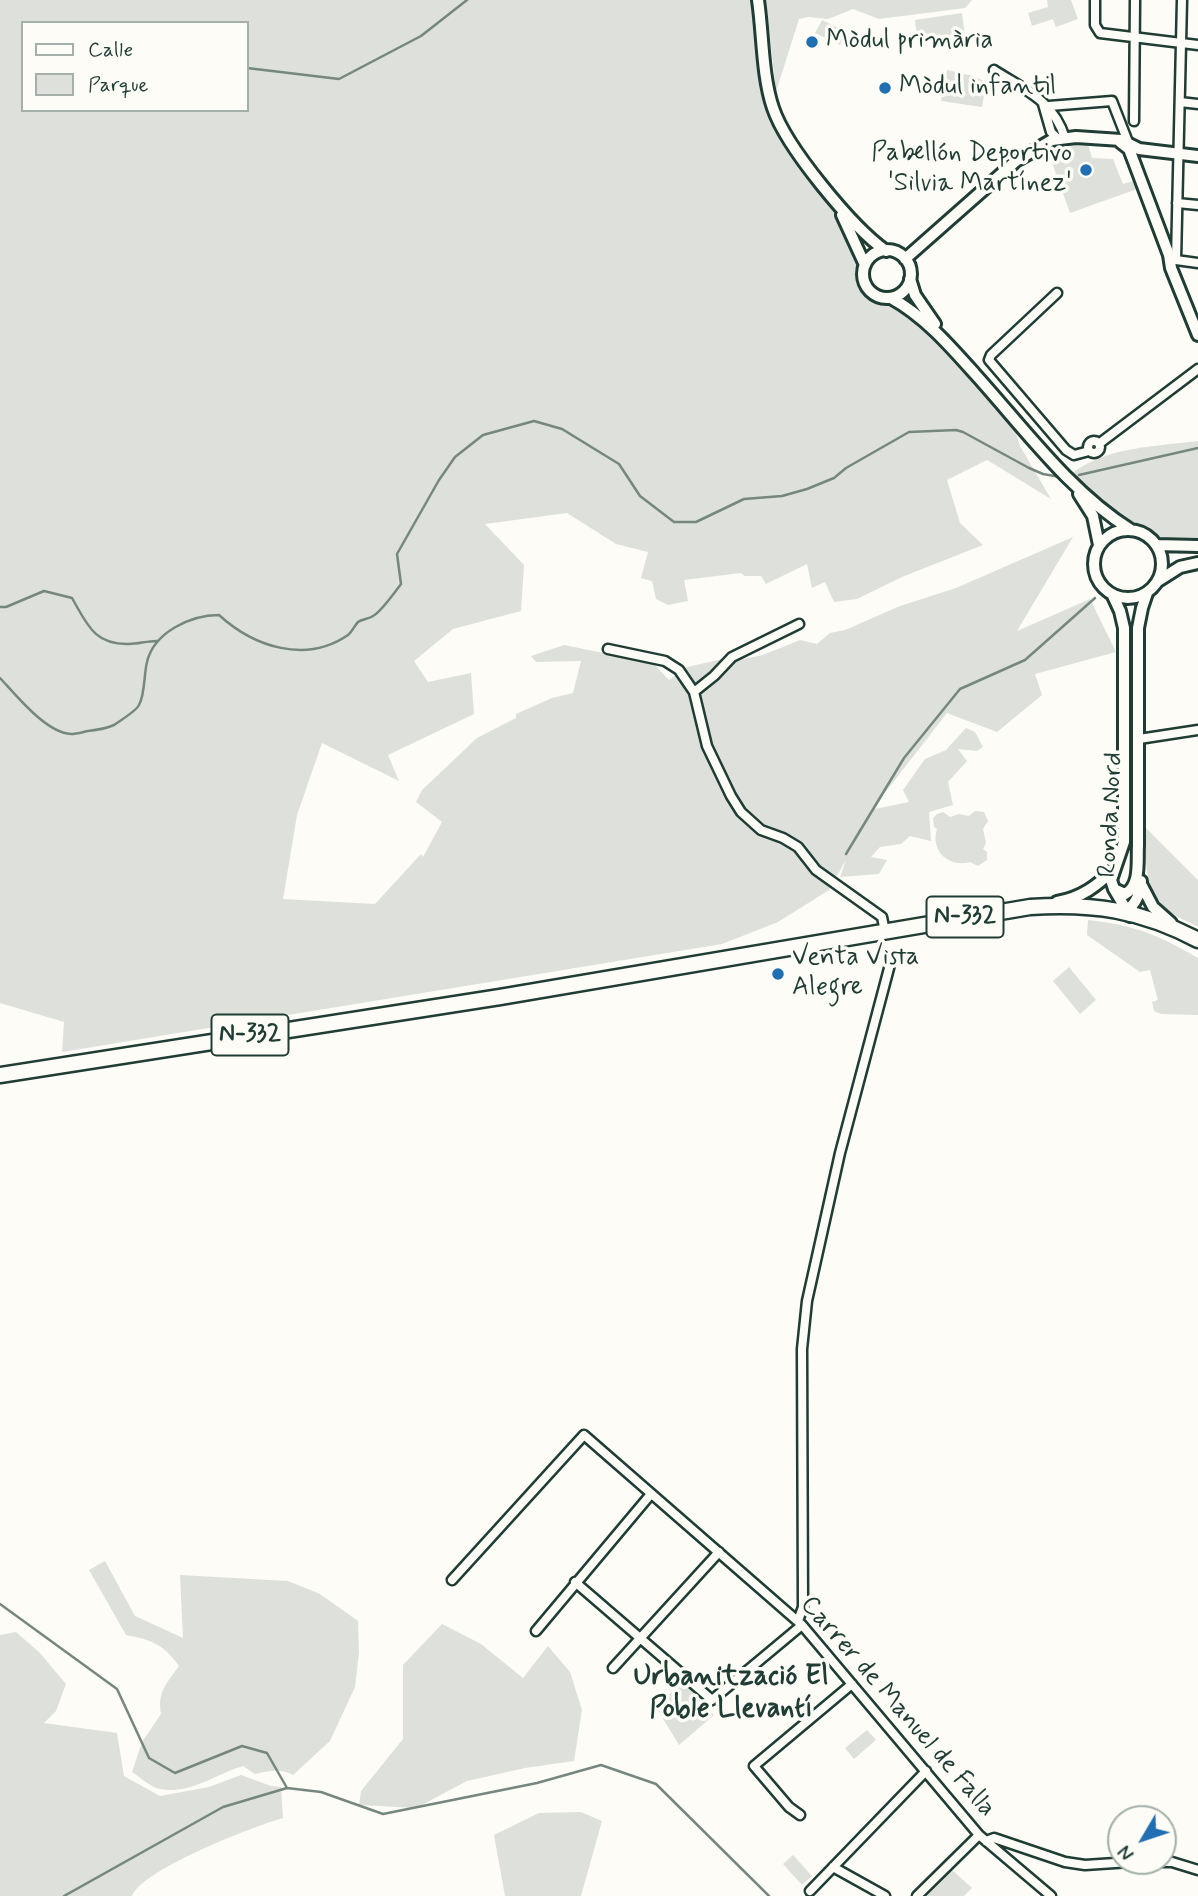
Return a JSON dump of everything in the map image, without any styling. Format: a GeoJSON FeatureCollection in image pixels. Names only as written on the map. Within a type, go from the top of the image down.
{"type":"FeatureCollection","features":[{"type":"Feature","properties":{"kind":"highway","name":"N-332"},"geometry":{"type":"LineString","coordinates":[[0,1075],[500,997],[1030,907],[1076,905],[1126,911],[1161,922],[1197,942]]}},
{"type":"Feature","properties":{"kind":"highway","name":"N-332"},"geometry":{"type":"LineString","coordinates":[[892,931],[1040,913],[1101,914],[1197,942]]}},
{"type":"Feature","properties":{"kind":"main road"},"geometry":{"type":"LineString","coordinates":[[758,0],[772,107],[787,137],[830,195],[869,239],[886,251]]}},
{"type":"Feature","properties":{"kind":"main road"},"geometry":{"type":"LineString","coordinates":[[905,259],[1009,167],[1058,136],[1123,141],[1136,154],[1172,258],[1168,260],[1195,318],[1198,335]]}},
{"type":"Feature","properties":{"kind":"main road"},"geometry":{"type":"LineString","coordinates":[[1136,154],[1198,156]]}},
{"type":"Feature","properties":{"kind":"main road"},"geometry":{"type":"LineString","coordinates":[[830,195],[852,234],[865,265]]}},
{"type":"Feature","properties":{"kind":"main road"},"geometry":{"type":"LineString","coordinates":[[893,251],[905,259],[909,266],[910,279],[904,291],[891,298],[877,296],[866,286],[863,272],[873,255],[893,251]]}},
{"type":"Feature","properties":{"kind":"main road","name":"Ronda Nord"},"geometry":{"type":"LineString","coordinates":[[910,279],[915,295],[960,357]]}},
{"type":"Feature","properties":{"kind":"main road","name":"Ronda Nord"},"geometry":{"type":"LineString","coordinates":[[891,298],[920,317],[960,357],[1058,467],[1101,509],[1131,530],[1145,535],[1156,545]]}},
{"type":"Feature","properties":{"kind":"main road","name":"Ronda Nord"},"geometry":{"type":"LineString","coordinates":[[1058,467],[1093,516],[1099,545],[1094,557],[1094,573],[1099,583],[1113,596],[1124,628],[1124,842],[1111,880],[1114,889],[1125,894],[1134,888],[1136,864],[1138,628],[1147,593],[1158,581]]}},
{"type":"Feature","properties":{"kind":"main road"},"geometry":{"type":"LineString","coordinates":[[1099,545],[1110,535],[1131,530]]}},
{"type":"Feature","properties":{"kind":"main road"},"geometry":{"type":"LineString","coordinates":[[1158,581],[1162,561],[1156,545],[1198,546]]}},
{"type":"Feature","properties":{"kind":"main road"},"geometry":{"type":"LineString","coordinates":[[1158,581],[1180,567],[1198,563]]}},
{"type":"Feature","properties":{"kind":"main road"},"geometry":{"type":"LineString","coordinates":[[1113,596],[1131,599],[1147,593]]}},
{"type":"Feature","properties":{"kind":"main road"},"geometry":{"type":"LineString","coordinates":[[1136,864],[1141,884],[1153,907],[1162,917],[1197,942]]}},
{"type":"Feature","properties":{"kind":"main road"},"geometry":{"type":"LineString","coordinates":[[1030,907],[1065,901],[1081,895],[1114,869]]}},
{"type":"Feature","properties":{"kind":"main road"},"geometry":{"type":"LineString","coordinates":[[1101,914],[1126,911],[1133,905],[1141,884]]}},
{"type":"Feature","properties":{"kind":"main road"},"geometry":{"type":"LineString","coordinates":[[1114,889],[1126,911],[1139,923]]}},
{"type":"Feature","properties":{"kind":"street"},"geometry":{"type":"LineString","coordinates":[[1095,0],[1096,30],[1101,33],[1198,45]]}},
{"type":"Feature","properties":{"kind":"street"},"geometry":{"type":"LineString","coordinates":[[1134,121],[1135,0]]}},
{"type":"Feature","properties":{"kind":"street"},"geometry":{"type":"LineString","coordinates":[[1182,0],[1181,102],[1172,258],[1198,263]]}},
{"type":"Feature","properties":{"kind":"street"},"geometry":{"type":"LineString","coordinates":[[994,69],[1046,105],[1057,118],[1058,136]]}},
{"type":"Feature","properties":{"kind":"street"},"geometry":{"type":"LineString","coordinates":[[1046,105],[1112,101],[1123,141]]}},
{"type":"Feature","properties":{"kind":"street"},"geometry":{"type":"LineString","coordinates":[[1181,102],[1198,104]]}},
{"type":"Feature","properties":{"kind":"street"},"geometry":{"type":"LineString","coordinates":[[1046,105],[1058,136]]}},
{"type":"Feature","properties":{"kind":"street"},"geometry":{"type":"LineString","coordinates":[[1177,202],[1198,205]]}},
{"type":"Feature","properties":{"kind":"street"},"geometry":{"type":"LineString","coordinates":[[1057,293],[991,355],[989,360],[1066,450],[1074,455],[1089,451],[1091,442],[1100,443],[1198,369]]}},
{"type":"Feature","properties":{"kind":"street"},"geometry":{"type":"LineString","coordinates":[[694,692],[732,657],[799,624]]}},
{"type":"Feature","properties":{"kind":"street"},"geometry":{"type":"LineString","coordinates":[[608,649],[665,661],[679,670],[694,692],[707,746],[741,813],[761,830],[798,847],[816,870],[882,917],[892,931]]}},
{"type":"Feature","properties":{"kind":"street"},"geometry":{"type":"LineString","coordinates":[[1139,739],[1198,730]]}},
{"type":"Feature","properties":{"kind":"street"},"geometry":{"type":"LineString","coordinates":[[575,1582],[712,1700],[800,1623],[803,1607],[802,1349],[807,1301],[840,1153],[892,957]]}},
{"type":"Feature","properties":{"kind":"street","name":"Carrer de Manuel de Falla"},"geometry":{"type":"LineString","coordinates":[[452,1580],[584,1436],[800,1623],[983,1838],[1051,1896]]}},
{"type":"Feature","properties":{"kind":"street"},"geometry":{"type":"LineString","coordinates":[[536,1631],[652,1493]]}},
{"type":"Feature","properties":{"kind":"street"},"geometry":{"type":"LineString","coordinates":[[613,1668],[719,1552]]}},
{"type":"Feature","properties":{"kind":"street"},"geometry":{"type":"LineString","coordinates":[[800,1815],[789,1807],[754,1766],[852,1684]]}},
{"type":"Feature","properties":{"kind":"street"},"geometry":{"type":"LineString","coordinates":[[810,1891],[926,1771]]}},
{"type":"Feature","properties":{"kind":"street"},"geometry":{"type":"LineString","coordinates":[[917,1896],[983,1838],[994,1838],[1065,1862],[1085,1865],[1130,1861],[1172,1862],[1198,1870]]}},
{"type":"Feature","properties":{"kind":"street"},"geometry":{"type":"LineString","coordinates":[[833,1867],[885,1896]]}},
{"type":"Feature","properties":{"kind":"green space"},"geometry":{"type":"Polygon","coordinates":[[[0,0],[752,0],[763,95],[768,115],[779,136],[843,225],[859,263],[859,282],[873,299],[896,305],[927,329],[1013,423],[1020,446],[1051,499],[987,460],[947,480],[960,523],[983,545],[902,577],[857,599],[834,602],[825,582],[812,588],[807,564],[766,584],[761,576],[745,576],[741,573],[684,580],[688,601],[668,605],[656,599],[652,581],[641,578],[648,552],[616,544],[567,513],[485,524],[524,565],[521,611],[453,629],[414,661],[428,682],[471,673],[474,714],[388,755],[399,781],[322,743],[297,815],[283,899],[375,904],[421,854],[423,857],[442,822],[416,802],[422,790],[477,738],[516,718],[516,714],[552,698],[573,693],[581,661],[536,662],[531,656],[564,645],[653,663],[669,680],[687,667],[723,659],[763,655],[800,640],[817,644],[830,633],[845,630],[900,606],[956,588],[1073,537],[1017,631],[1090,599],[1116,652],[1035,674],[1042,695],[997,732],[947,713],[875,809],[909,802],[903,790],[925,759],[946,750],[966,728],[975,732],[983,747],[977,751],[958,749],[967,761],[948,782],[953,805],[929,812],[931,841],[910,836],[901,844],[880,847],[871,857],[887,860],[879,874],[840,877],[846,860],[829,890],[778,922],[722,944],[62,1052],[64,1022],[0,1003],[0,0]]]}},
{"type":"Feature","properties":{"kind":"green space"},"geometry":{"type":"Polygon","coordinates":[[[766,0],[972,0],[965,8],[879,19],[853,9],[828,19],[799,19],[776,92],[766,0]]]}},
{"type":"Feature","properties":{"kind":"green space"},"geometry":{"type":"Polygon","coordinates":[[[1047,0],[1071,0],[1078,19],[1056,27],[1053,19],[1032,26],[1028,13],[1048,7],[1047,0]]]}},
{"type":"Feature","properties":{"kind":"green space"},"geometry":{"type":"Polygon","coordinates":[[[962,13],[965,37],[918,44],[915,20],[962,13]]]}},
{"type":"Feature","properties":{"kind":"green space"},"geometry":{"type":"Polygon","coordinates":[[[822,20],[847,32],[840,45],[815,33],[822,20]]]}},
{"type":"Feature","properties":{"kind":"green space"},"geometry":{"type":"Polygon","coordinates":[[[947,70],[984,81],[986,85],[982,107],[941,101],[947,70]]]}},
{"type":"Feature","properties":{"kind":"green space","name":"Pabellón Deportivo 'Silvia Martínez'"},"geometry":{"type":"Polygon","coordinates":[[[1087,141],[1092,158],[1113,159],[1123,184],[1133,181],[1137,189],[1070,213],[1051,160],[1056,153],[1071,147],[1072,143],[1087,141]]]}},
{"type":"Feature","properties":{"kind":"green space"},"geometry":{"type":"Polygon","coordinates":[[[1198,441],[1198,540],[1163,539],[1139,525],[1124,521],[1104,506],[1072,473],[1102,457],[1117,453],[1198,441]]]}},
{"type":"Feature","properties":{"kind":"green space"},"geometry":{"type":"Polygon","coordinates":[[[975,811],[984,812],[988,821],[983,829],[986,843],[983,849],[987,852],[987,860],[978,866],[970,862],[948,860],[936,844],[937,829],[934,827],[933,818],[943,812],[950,817],[959,814],[969,816],[975,811]]]}},
{"type":"Feature","properties":{"kind":"green space"},"geometry":{"type":"Polygon","coordinates":[[[1146,828],[1198,880],[1198,927],[1167,910],[1152,889],[1146,859],[1146,828]]]}},
{"type":"Feature","properties":{"kind":"green space"},"geometry":{"type":"Polygon","coordinates":[[[1088,920],[1146,932],[1198,958],[1198,1015],[1161,1014],[1154,1011],[1152,1002],[1158,1000],[1150,970],[1140,972],[1087,935],[1088,920]]]}},
{"type":"Feature","properties":{"kind":"green space"},"geometry":{"type":"Polygon","coordinates":[[[1069,967],[1096,1000],[1080,1014],[1053,981],[1069,967]]]}},
{"type":"Feature","properties":{"kind":"green space"},"geometry":{"type":"Polygon","coordinates":[[[105,1561],[135,1616],[183,1638],[180,1575],[288,1581],[320,1594],[358,1621],[359,1653],[355,1687],[330,1741],[293,1775],[279,1771],[255,1774],[243,1766],[192,1786],[171,1790],[153,1786],[132,1772],[142,1742],[161,1714],[160,1700],[164,1688],[179,1666],[156,1644],[126,1635],[89,1570],[105,1561]]]}},
{"type":"Feature","properties":{"kind":"green space"},"geometry":{"type":"Polygon","coordinates":[[[442,1624],[481,1644],[523,1678],[548,1646],[570,1672],[582,1710],[574,1761],[525,1768],[467,1781],[416,1808],[359,1805],[361,1791],[403,1739],[403,1665],[442,1624]]]}},
{"type":"Feature","properties":{"kind":"green space"},"geometry":{"type":"Polygon","coordinates":[[[16,1632],[40,1653],[66,1684],[56,1711],[44,1723],[117,1733],[124,1776],[160,1796],[209,1787],[241,1775],[281,1787],[283,1818],[225,1839],[176,1862],[155,1874],[132,1896],[0,1896],[0,1635],[16,1632]]]}},
{"type":"Feature","properties":{"kind":"green space"},"geometry":{"type":"Polygon","coordinates":[[[683,1681],[714,1715],[679,1745],[656,1707],[683,1681]]]}},
{"type":"Feature","properties":{"kind":"green space"},"geometry":{"type":"Polygon","coordinates":[[[867,1730],[876,1740],[854,1759],[845,1748],[867,1730]]]}},
{"type":"Feature","properties":{"kind":"green space"},"geometry":{"type":"Polygon","coordinates":[[[581,1812],[602,1821],[581,1896],[505,1896],[494,1835],[539,1813],[581,1812]]]}},
{"type":"Feature","properties":{"kind":"green space"},"geometry":{"type":"Polygon","coordinates":[[[793,1855],[812,1876],[802,1885],[783,1864],[793,1855]]]}},
{"type":"Feature","properties":{"kind":"green space"},"geometry":{"type":"Polygon","coordinates":[[[950,1868],[972,1888],[964,1896],[921,1896],[950,1868]]]}},
{"type":"Feature","properties":{"kind":"waterway"},"geometry":{"type":"LineString","coordinates":[[248,68],[339,79],[421,36],[467,0]]}},
{"type":"Feature","properties":{"kind":"waterway"},"geometry":{"type":"LineString","coordinates":[[0,678],[42,720],[61,732],[73,734],[114,725],[134,710],[141,701],[146,667],[157,642],[175,627],[197,618],[219,615],[248,636],[281,648],[315,649],[332,644],[348,635],[358,622],[376,614],[401,584],[397,554],[455,457],[483,435],[534,421],[562,429],[619,464],[640,496],[674,522],[696,522],[744,499],[782,496],[807,489],[834,478],[846,468],[909,432],[963,432],[1029,468],[1060,477]]}},
{"type":"Feature","properties":{"kind":"waterway"},"geometry":{"type":"LineString","coordinates":[[1079,475],[1198,448]]}},
{"type":"Feature","properties":{"kind":"waterway"},"geometry":{"type":"LineString","coordinates":[[0,607],[44,591],[72,598],[93,631],[107,641],[129,644],[157,641]]}},
{"type":"Feature","properties":{"kind":"waterway"},"geometry":{"type":"LineString","coordinates":[[846,854],[904,758],[960,689],[1025,660],[1095,598]]}},
{"type":"Feature","properties":{"kind":"waterway"},"geometry":{"type":"LineString","coordinates":[[0,1604],[117,1689],[149,1758],[175,1773],[242,1746],[267,1753],[287,1788]]}},
{"type":"Feature","properties":{"kind":"waterway"},"geometry":{"type":"LineString","coordinates":[[64,1896],[223,1807],[287,1788],[321,1792],[383,1814],[537,1783],[601,1765],[656,1784],[769,1896]]}},
{"type":"Feature","properties":{"kind":"place","name":"Mòdul primària"},"geometry":{"type":"Point","coordinates":[812,42]}},
{"type":"Feature","properties":{"kind":"place","name":"Mòdul infantil"},"geometry":{"type":"Point","coordinates":[885,88]}},
{"type":"Feature","properties":{"kind":"place","name":"Pabellón Deportivo 'Silvia Martínez'"},"geometry":{"type":"Point","coordinates":[1086,170]}},
{"type":"Feature","properties":{"kind":"place","name":"Venta Vista Alegre"},"geometry":{"type":"Point","coordinates":[778,974]}},
{"type":"Feature","properties":{"kind":"district","name":"Urbanització El Poble Llevantí"},"geometry":{"type":"Point","coordinates":[731,1694]}}]}
